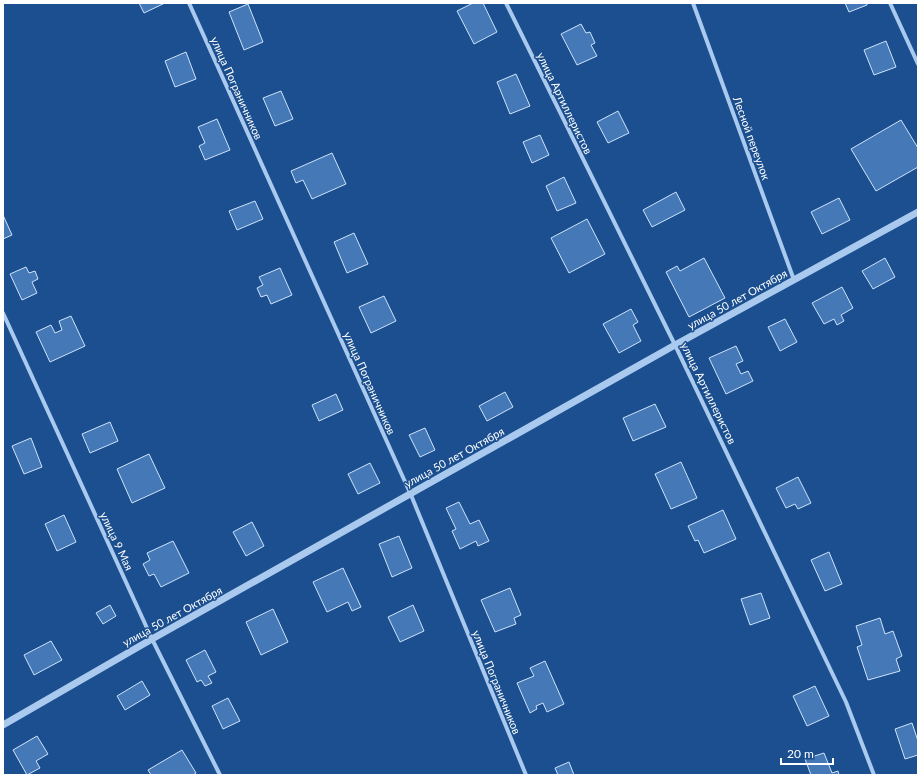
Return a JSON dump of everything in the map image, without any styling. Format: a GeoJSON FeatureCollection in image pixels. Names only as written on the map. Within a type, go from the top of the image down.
{"type":"FeatureCollection","features":[{"type":"Feature","properties":{"kind":"street","name":"улица Пограничников"},"geometry":{"type":"LineString","coordinates":[[188,3],[411,495],[526,775]]}},
{"type":"Feature","properties":{"kind":"street","name":"улица Артиллеристов"},"geometry":{"type":"LineString","coordinates":[[506,3],[675,345],[846,702],[874,775]]}},
{"type":"Feature","properties":{"kind":"street","name":"Лесной переулок"},"geometry":{"type":"LineString","coordinates":[[694,3],[794,280]]}},
{"type":"Feature","properties":{"kind":"street"},"geometry":{"type":"LineString","coordinates":[[890,3],[918,64]]}},
{"type":"Feature","properties":{"kind":"street","name":"улица 50 лет Октября"},"geometry":{"type":"LineString","coordinates":[[3,725],[152,639],[411,495],[675,345],[918,212]]}},
{"type":"Feature","properties":{"kind":"street","name":"улица 9 Мая"},"geometry":{"type":"LineString","coordinates":[[3,313],[152,639],[220,775]]}},
{"type":"Feature","properties":{"kind":"building"},"geometry":{"type":"Polygon","coordinates":[[[139,3],[165,3],[144,13],[139,3]]]}},
{"type":"Feature","properties":{"kind":"building"},"geometry":{"type":"Polygon","coordinates":[[[473,3],[483,3],[497,32],[474,44],[457,11],[473,3]]]}},
{"type":"Feature","properties":{"kind":"building"},"geometry":{"type":"Polygon","coordinates":[[[845,3],[867,3],[867,5],[849,12],[845,3]]]}},
{"type":"Feature","properties":{"kind":"building"},"geometry":{"type":"Polygon","coordinates":[[[248,4],[263,42],[244,50],[229,12],[248,4]]]}},
{"type":"Feature","properties":{"kind":"building"},"geometry":{"type":"Polygon","coordinates":[[[581,24],[586,33],[590,32],[595,43],[591,45],[597,56],[577,65],[561,34],[581,24]]]}},
{"type":"Feature","properties":{"kind":"building"},"geometry":{"type":"Polygon","coordinates":[[[886,41],[896,67],[874,75],[864,50],[886,41]]]}},
{"type":"Feature","properties":{"kind":"building"},"geometry":{"type":"Polygon","coordinates":[[[186,52],[196,79],[175,87],[165,61],[186,52]]]}},
{"type":"Feature","properties":{"kind":"building"},"geometry":{"type":"Polygon","coordinates":[[[516,74],[530,106],[510,114],[497,82],[516,74]]]}},
{"type":"Feature","properties":{"kind":"building"},"geometry":{"type":"Polygon","coordinates":[[[281,91],[293,119],[275,126],[263,98],[281,91]]]}},
{"type":"Feature","properties":{"kind":"building"},"geometry":{"type":"Polygon","coordinates":[[[618,111],[629,133],[608,143],[597,122],[618,111]]]}},
{"type":"Feature","properties":{"kind":"building"},"geometry":{"type":"Polygon","coordinates":[[[217,119],[230,150],[205,160],[199,146],[205,143],[198,127],[217,119]]]}},
{"type":"Feature","properties":{"kind":"building"},"geometry":{"type":"Polygon","coordinates":[[[901,120],[918,148],[918,167],[876,191],[851,149],[901,120]]]}},
{"type":"Feature","properties":{"kind":"building"},"geometry":{"type":"Polygon","coordinates":[[[540,135],[549,155],[532,163],[523,142],[540,135]]]}},
{"type":"Feature","properties":{"kind":"building"},"geometry":{"type":"Polygon","coordinates":[[[332,153],[346,184],[312,199],[303,180],[296,183],[291,171],[332,153]]]}},
{"type":"Feature","properties":{"kind":"building"},"geometry":{"type":"Polygon","coordinates":[[[564,177],[576,203],[557,211],[546,186],[564,177]]]}},
{"type":"Feature","properties":{"kind":"building"},"geometry":{"type":"Polygon","coordinates":[[[676,192],[685,210],[652,227],[643,210],[676,192]]]}},
{"type":"Feature","properties":{"kind":"building"},"geometry":{"type":"Polygon","coordinates":[[[839,198],[850,220],[822,234],[811,212],[839,198]]]}},
{"type":"Feature","properties":{"kind":"building"},"geometry":{"type":"Polygon","coordinates":[[[255,201],[263,219],[237,230],[229,211],[255,201]]]}},
{"type":"Feature","properties":{"kind":"building"},"geometry":{"type":"Polygon","coordinates":[[[3,215],[12,235],[3,239],[3,215]]]}},
{"type":"Feature","properties":{"kind":"building"},"geometry":{"type":"Polygon","coordinates":[[[587,219],[605,254],[569,273],[551,238],[587,219]]]}},
{"type":"Feature","properties":{"kind":"building"},"geometry":{"type":"Polygon","coordinates":[[[354,233],[368,264],[347,273],[334,242],[354,233]]]}},
{"type":"Feature","properties":{"kind":"building"},"geometry":{"type":"Polygon","coordinates":[[[704,258],[725,298],[689,317],[666,272],[677,266],[680,271],[704,258]]]}},
{"type":"Feature","properties":{"kind":"building"},"geometry":{"type":"Polygon","coordinates":[[[885,258],[895,277],[873,289],[862,271],[885,258]]]}},
{"type":"Feature","properties":{"kind":"building"},"geometry":{"type":"Polygon","coordinates":[[[26,267],[29,273],[35,271],[38,279],[32,282],[37,293],[22,300],[10,274],[26,267]]]}},
{"type":"Feature","properties":{"kind":"building"},"geometry":{"type":"Polygon","coordinates":[[[280,268],[292,295],[271,304],[267,295],[261,297],[257,288],[263,285],[259,277],[280,268]]]}},
{"type":"Feature","properties":{"kind":"building"},"geometry":{"type":"Polygon","coordinates":[[[842,287],[853,308],[841,315],[844,321],[837,325],[834,319],[824,324],[812,303],[842,287]]]}},
{"type":"Feature","properties":{"kind":"building"},"geometry":{"type":"Polygon","coordinates":[[[384,296],[396,321],[371,333],[359,307],[384,296]]]}},
{"type":"Feature","properties":{"kind":"building"},"geometry":{"type":"Polygon","coordinates":[[[631,309],[638,322],[633,325],[641,341],[619,353],[603,324],[631,309]]]}},
{"type":"Feature","properties":{"kind":"building"},"geometry":{"type":"Polygon","coordinates":[[[71,316],[85,346],[50,362],[36,332],[51,325],[55,333],[62,330],[59,321],[71,316]]]}},
{"type":"Feature","properties":{"kind":"building"},"geometry":{"type":"Polygon","coordinates":[[[785,319],[797,342],[780,351],[768,327],[785,319]]]}},
{"type":"Feature","properties":{"kind":"building"},"geometry":{"type":"Polygon","coordinates":[[[736,346],[743,361],[736,364],[741,374],[748,371],[753,381],[726,394],[709,358],[736,346]]]}},
{"type":"Feature","properties":{"kind":"building"},"geometry":{"type":"Polygon","coordinates":[[[505,392],[513,407],[487,421],[479,406],[505,392]]]}},
{"type":"Feature","properties":{"kind":"building"},"geometry":{"type":"Polygon","coordinates":[[[336,394],[343,410],[319,421],[312,405],[336,394]]]}},
{"type":"Feature","properties":{"kind":"building"},"geometry":{"type":"Polygon","coordinates":[[[655,404],[666,427],[633,441],[623,418],[655,404]]]}},
{"type":"Feature","properties":{"kind":"building"},"geometry":{"type":"Polygon","coordinates":[[[110,422],[118,441],[90,453],[82,434],[110,422]]]}},
{"type":"Feature","properties":{"kind":"building"},"geometry":{"type":"Polygon","coordinates":[[[425,428],[435,450],[420,457],[409,435],[425,428]]]}},
{"type":"Feature","properties":{"kind":"building"},"geometry":{"type":"Polygon","coordinates":[[[31,438],[42,467],[24,474],[12,446],[31,438]]]}},
{"type":"Feature","properties":{"kind":"building"},"geometry":{"type":"Polygon","coordinates":[[[149,454],[165,488],[132,503],[117,469],[149,454]]]}},
{"type":"Feature","properties":{"kind":"building"},"geometry":{"type":"Polygon","coordinates":[[[681,462],[697,498],[671,509],[655,474],[681,462]]]}},
{"type":"Feature","properties":{"kind":"building"},"geometry":{"type":"Polygon","coordinates":[[[370,463],[380,483],[358,494],[348,474],[370,463]]]}},
{"type":"Feature","properties":{"kind":"building"},"geometry":{"type":"Polygon","coordinates":[[[798,477],[811,503],[798,509],[795,504],[786,508],[776,488],[798,477]]]}},
{"type":"Feature","properties":{"kind":"building"},"geometry":{"type":"Polygon","coordinates":[[[459,502],[470,524],[479,520],[489,541],[478,546],[476,541],[460,549],[452,531],[456,529],[446,508],[459,502]]]}},
{"type":"Feature","properties":{"kind":"building"},"geometry":{"type":"Polygon","coordinates":[[[723,510],[736,539],[704,553],[698,540],[695,541],[688,526],[723,510]]]}},
{"type":"Feature","properties":{"kind":"building"},"geometry":{"type":"Polygon","coordinates":[[[64,515],[76,542],[57,551],[45,524],[64,515]]]}},
{"type":"Feature","properties":{"kind":"building"},"geometry":{"type":"Polygon","coordinates":[[[252,522],[264,546],[246,556],[233,532],[252,522]]]}},
{"type":"Feature","properties":{"kind":"building"},"geometry":{"type":"Polygon","coordinates":[[[399,536],[412,568],[392,577],[379,544],[399,536]]]}},
{"type":"Feature","properties":{"kind":"building"},"geometry":{"type":"Polygon","coordinates":[[[173,541],[189,573],[161,587],[154,574],[149,576],[143,564],[150,560],[147,553],[173,541]]]}},
{"type":"Feature","properties":{"kind":"building"},"geometry":{"type":"Polygon","coordinates":[[[829,552],[842,584],[825,591],[811,560],[829,552]]]}},
{"type":"Feature","properties":{"kind":"building"},"geometry":{"type":"Polygon","coordinates":[[[343,568],[361,607],[352,611],[348,602],[327,612],[313,582],[343,568]]]}},
{"type":"Feature","properties":{"kind":"building"},"geometry":{"type":"Polygon","coordinates":[[[510,588],[521,615],[514,618],[516,624],[495,632],[481,600],[510,588]]]}},
{"type":"Feature","properties":{"kind":"building"},"geometry":{"type":"Polygon","coordinates":[[[761,593],[770,618],[750,625],[741,599],[761,593]]]}},
{"type":"Feature","properties":{"kind":"building"},"geometry":{"type":"Polygon","coordinates":[[[110,605],[116,616],[103,624],[96,613],[110,605]]]}},
{"type":"Feature","properties":{"kind":"building"},"geometry":{"type":"Polygon","coordinates":[[[413,605],[424,631],[400,642],[388,617],[413,605]]]}},
{"type":"Feature","properties":{"kind":"building"},"geometry":{"type":"Polygon","coordinates":[[[273,609],[288,642],[261,655],[246,622],[273,609]]]}},
{"type":"Feature","properties":{"kind":"building"},"geometry":{"type":"Polygon","coordinates":[[[880,618],[885,634],[893,631],[902,656],[896,659],[900,671],[868,680],[857,647],[862,645],[856,626],[880,618]]]}},
{"type":"Feature","properties":{"kind":"building"},"geometry":{"type":"Polygon","coordinates":[[[51,641],[62,660],[34,675],[24,655],[51,641]]]}},
{"type":"Feature","properties":{"kind":"building"},"geometry":{"type":"Polygon","coordinates":[[[205,650],[216,672],[208,676],[212,683],[205,686],[201,680],[197,682],[186,660],[205,650]]]}},
{"type":"Feature","properties":{"kind":"building"},"geometry":{"type":"Polygon","coordinates":[[[545,661],[564,704],[547,712],[543,703],[536,706],[537,709],[530,713],[517,683],[534,676],[530,668],[545,661]]]}},
{"type":"Feature","properties":{"kind":"building"},"geometry":{"type":"Polygon","coordinates":[[[142,681],[150,695],[125,710],[117,696],[142,681]]]}},
{"type":"Feature","properties":{"kind":"building"},"geometry":{"type":"Polygon","coordinates":[[[815,686],[829,716],[807,726],[793,696],[815,686]]]}},
{"type":"Feature","properties":{"kind":"building"},"geometry":{"type":"Polygon","coordinates":[[[228,698],[240,721],[223,729],[212,706],[228,698]]]}},
{"type":"Feature","properties":{"kind":"building"},"geometry":{"type":"Polygon","coordinates":[[[912,723],[918,741],[918,755],[905,759],[895,729],[912,723]]]}},
{"type":"Feature","properties":{"kind":"building"},"geometry":{"type":"Polygon","coordinates":[[[37,736],[48,754],[36,761],[40,768],[27,775],[13,750],[37,736]]]}},
{"type":"Feature","properties":{"kind":"building"},"geometry":{"type":"Polygon","coordinates":[[[182,750],[196,773],[193,775],[151,775],[148,770],[182,750]]]}},
{"type":"Feature","properties":{"kind":"building"},"geometry":{"type":"Polygon","coordinates":[[[824,753],[832,773],[838,771],[839,775],[811,775],[805,759],[824,753]]]}},
{"type":"Feature","properties":{"kind":"building"},"geometry":{"type":"Polygon","coordinates":[[[569,762],[574,775],[558,775],[555,768],[569,762]]]}}]}
